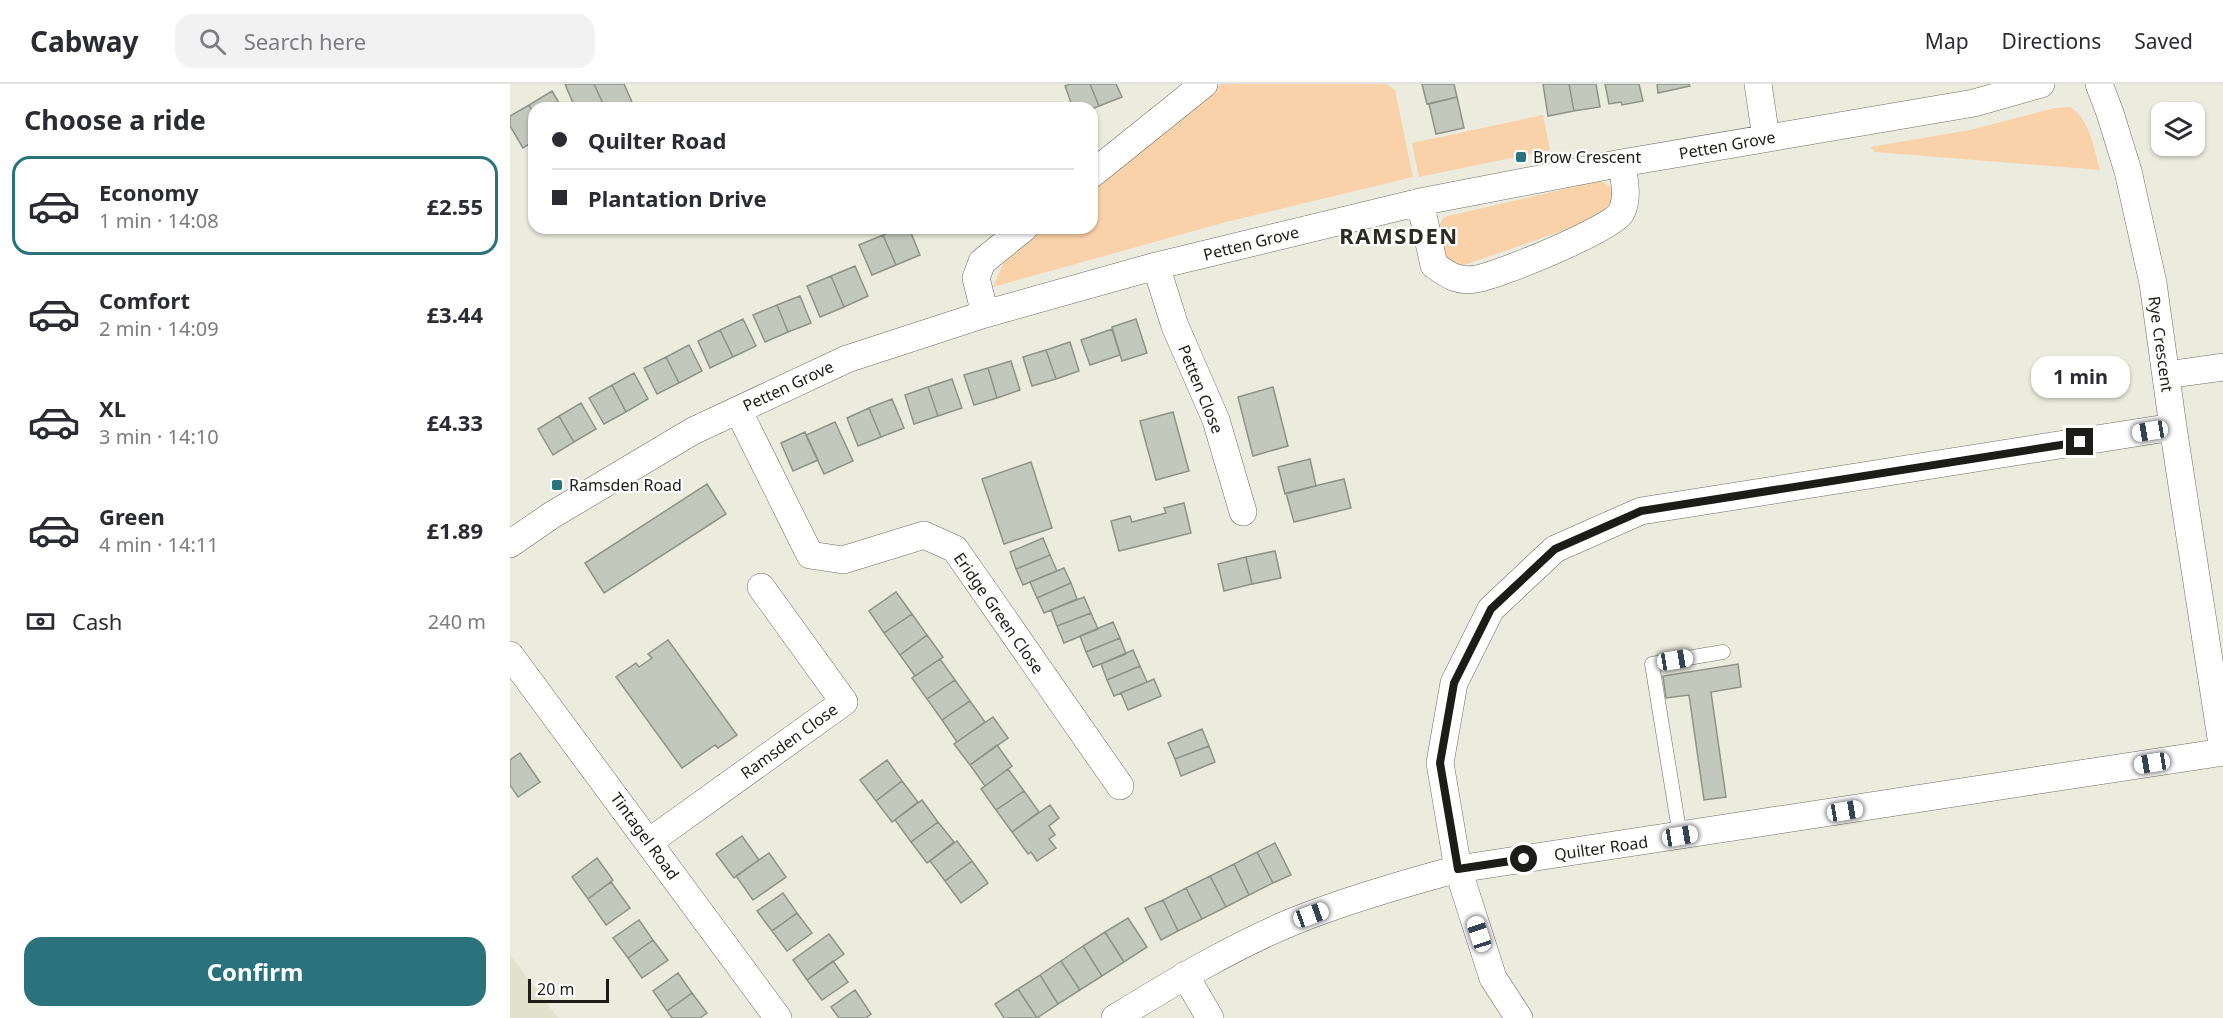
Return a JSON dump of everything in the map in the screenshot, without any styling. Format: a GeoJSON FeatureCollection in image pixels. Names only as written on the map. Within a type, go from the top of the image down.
{"type":"FeatureCollection","features":[{"type":"Feature","properties":{"kind":"street"},"geometry":{"type":"LineString","coordinates":[[1098,169],[1204,84]]}},
{"type":"Feature","properties":{"kind":"street"},"geometry":{"type":"LineString","coordinates":[[1758,84],[1766,138]]}},
{"type":"Feature","properties":{"kind":"street","name":"Petten Grove"},"geometry":{"type":"LineString","coordinates":[[510,544],[552,515],[683,437],[738,410],[847,359],[985,314],[1156,266],[1420,202],[1623,163],[1974,103],[2041,84]]}},
{"type":"Feature","properties":{"kind":"street","name":"Rye Crescent"},"geometry":{"type":"LineString","coordinates":[[2099,84],[2120,144],[2140,220],[2153,283],[2223,752]]}},
{"type":"Feature","properties":{"kind":"street"},"geometry":{"type":"LineString","coordinates":[[1420,202],[1434,265],[1452,278],[1476,279],[1538,257],[1588,235],[1620,215],[1626,200],[1623,163]]}},
{"type":"Feature","properties":{"kind":"street"},"geometry":{"type":"LineString","coordinates":[[985,314],[976,278],[982,261],[1016,234]]}},
{"type":"Feature","properties":{"kind":"street","name":"Petten Close"},"geometry":{"type":"LineString","coordinates":[[1156,266],[1175,326],[1216,420],[1243,512]]}},
{"type":"Feature","properties":{"kind":"street"},"geometry":{"type":"LineString","coordinates":[[2166,375],[2223,367]]}},
{"type":"Feature","properties":{"kind":"street","name":"Eridge Green Close"},"geometry":{"type":"LineString","coordinates":[[738,410],[810,555],[843,560],[924,535],[955,549],[1120,786]]}},
{"type":"Feature","properties":{"kind":"street"},"geometry":{"type":"LineString","coordinates":[[1519,1018],[1493,978],[1458,869],[1440,763],[1454,683],[1491,609],[1555,549],[1641,511],[2173,427]]}},
{"type":"Feature","properties":{"kind":"street","name":"Ramsden Close"},"geometry":{"type":"LineString","coordinates":[[649,842],[844,702],[760,587]]}},
{"type":"Feature","properties":{"kind":"street","name":"Tintagel Road"},"geometry":{"type":"LineString","coordinates":[[510,655],[520,688],[649,842],[778,1018]]}},
{"type":"Feature","properties":{"kind":"street","name":"Quilter Road"},"geometry":{"type":"LineString","coordinates":[[1114,1018],[1185,975],[1291,922],[1371,893],[1458,869],[2223,752]]}},
{"type":"Feature","properties":{"kind":"street"},"geometry":{"type":"LineString","coordinates":[[1185,975],[1210,1018]]}},
{"type":"Feature","properties":{"kind":"lane"},"geometry":{"type":"LineString","coordinates":[[1680,836],[1652,664],[1723,652]]}},
{"type":"Feature","properties":{"kind":"shaded area"},"geometry":{"type":"Polygon","coordinates":[[[1221,84],[1386,84],[1395,90],[1413,177],[1226,222],[993,287],[1006,257],[1035,234],[1098,234],[1098,183],[1221,84]]]}},
{"type":"Feature","properties":{"kind":"shaded area"},"geometry":{"type":"Polygon","coordinates":[[[2070,107],[2077,112],[2087,127],[2100,170],[1875,152],[1870,147],[1970,130],[2055,108],[2070,107]]]}},
{"type":"Feature","properties":{"kind":"shaded area"},"geometry":{"type":"Polygon","coordinates":[[[1543,115],[1550,150],[1419,177],[1412,143],[1543,115]]]}},
{"type":"Feature","properties":{"kind":"shaded area"},"geometry":{"type":"Polygon","coordinates":[[[1600,181],[1612,187],[1618,205],[1611,214],[1456,268],[1444,262],[1437,229],[1444,217],[1600,181]]]}},
{"type":"Feature","properties":{"kind":"shaded area"},"geometry":{"type":"Polygon","coordinates":[[[510,955],[558,1018],[510,1018],[510,955]]]}},
{"type":"Feature","properties":{"kind":"building"},"geometry":{"type":"Polygon","coordinates":[[[565,84],[594,84],[602,102],[572,102],[565,84]]]}},
{"type":"Feature","properties":{"kind":"building"},"geometry":{"type":"Polygon","coordinates":[[[594,84],[624,84],[632,102],[602,102],[594,84]]]}},
{"type":"Feature","properties":{"kind":"building"},"geometry":{"type":"Polygon","coordinates":[[[1090,84],[1097,102],[1071,102],[1065,86],[1090,84]]]}},
{"type":"Feature","properties":{"kind":"building"},"geometry":{"type":"Polygon","coordinates":[[[1090,84],[1116,84],[1122,97],[1099,106],[1090,84]]]}},
{"type":"Feature","properties":{"kind":"building"},"geometry":{"type":"Polygon","coordinates":[[[1422,84],[1454,84],[1457,97],[1427,104],[1422,84]]]}},
{"type":"Feature","properties":{"kind":"building"},"geometry":{"type":"Polygon","coordinates":[[[1543,84],[1569,84],[1574,111],[1548,116],[1543,84]]]}},
{"type":"Feature","properties":{"kind":"building"},"geometry":{"type":"Polygon","coordinates":[[[1569,84],[1596,84],[1600,107],[1574,111],[1569,84]]]}},
{"type":"Feature","properties":{"kind":"building"},"geometry":{"type":"Polygon","coordinates":[[[1605,84],[1639,84],[1643,101],[1622,105],[1621,102],[1609,104],[1605,84]]]}},
{"type":"Feature","properties":{"kind":"building"},"geometry":{"type":"Polygon","coordinates":[[[1657,84],[1689,84],[1690,86],[1658,93],[1657,84]]]}},
{"type":"Feature","properties":{"kind":"building"},"geometry":{"type":"Polygon","coordinates":[[[552,91],[558,102],[534,102],[552,91]]]}},
{"type":"Feature","properties":{"kind":"building"},"geometry":{"type":"Polygon","coordinates":[[[1457,97],[1464,128],[1436,134],[1429,104],[1457,97]]]}},
{"type":"Feature","properties":{"kind":"building"},"geometry":{"type":"Polygon","coordinates":[[[528,106],[528,145],[523,148],[510,126],[510,116],[528,106]]]}},
{"type":"Feature","properties":{"kind":"building"},"geometry":{"type":"Polygon","coordinates":[[[911,234],[920,255],[896,265],[883,235],[911,234]]]}},
{"type":"Feature","properties":{"kind":"building"},"geometry":{"type":"Polygon","coordinates":[[[883,235],[896,265],[872,275],[859,245],[883,235]]]}},
{"type":"Feature","properties":{"kind":"building"},"geometry":{"type":"Polygon","coordinates":[[[855,266],[868,296],[844,307],[831,276],[855,266]]]}},
{"type":"Feature","properties":{"kind":"building"},"geometry":{"type":"Polygon","coordinates":[[[831,276],[844,307],[820,317],[807,286],[831,276]]]}},
{"type":"Feature","properties":{"kind":"building"},"geometry":{"type":"Polygon","coordinates":[[[800,296],[811,323],[788,332],[777,305],[800,296]]]}},
{"type":"Feature","properties":{"kind":"building"},"geometry":{"type":"Polygon","coordinates":[[[777,305],[788,332],[765,342],[753,315],[777,305]]]}},
{"type":"Feature","properties":{"kind":"building"},"geometry":{"type":"Polygon","coordinates":[[[743,319],[756,346],[733,357],[720,330],[743,319]]]}},
{"type":"Feature","properties":{"kind":"building"},"geometry":{"type":"Polygon","coordinates":[[[1136,319],[1147,353],[1122,361],[1112,327],[1136,319]]]}},
{"type":"Feature","properties":{"kind":"building"},"geometry":{"type":"Polygon","coordinates":[[[1112,329],[1120,355],[1090,365],[1081,340],[1112,329]]]}},
{"type":"Feature","properties":{"kind":"building"},"geometry":{"type":"Polygon","coordinates":[[[720,330],[733,357],[710,368],[698,341],[720,330]]]}},
{"type":"Feature","properties":{"kind":"building"},"geometry":{"type":"Polygon","coordinates":[[[1070,342],[1079,371],[1056,379],[1046,350],[1070,342]]]}},
{"type":"Feature","properties":{"kind":"building"},"geometry":{"type":"Polygon","coordinates":[[[689,345],[702,371],[679,383],[666,357],[689,345]]]}},
{"type":"Feature","properties":{"kind":"building"},"geometry":{"type":"Polygon","coordinates":[[[1046,350],[1056,379],[1032,386],[1023,357],[1046,350]]]}},
{"type":"Feature","properties":{"kind":"building"},"geometry":{"type":"Polygon","coordinates":[[[666,357],[679,383],[657,394],[644,368],[666,357]]]}},
{"type":"Feature","properties":{"kind":"building"},"geometry":{"type":"Polygon","coordinates":[[[1011,361],[1020,390],[997,398],[988,368],[1011,361]]]}},
{"type":"Feature","properties":{"kind":"building"},"geometry":{"type":"Polygon","coordinates":[[[988,368],[997,398],[974,405],[964,375],[988,368]]]}},
{"type":"Feature","properties":{"kind":"building"},"geometry":{"type":"Polygon","coordinates":[[[634,373],[648,399],[626,412],[612,385],[634,373]]]}},
{"type":"Feature","properties":{"kind":"building"},"geometry":{"type":"Polygon","coordinates":[[[952,379],[962,408],[938,416],[928,387],[952,379]]]}},
{"type":"Feature","properties":{"kind":"building"},"geometry":{"type":"Polygon","coordinates":[[[612,385],[626,412],[604,424],[589,398],[612,385]]]}},
{"type":"Feature","properties":{"kind":"building"},"geometry":{"type":"Polygon","coordinates":[[[928,387],[938,416],[914,424],[905,395],[928,387]]]}},
{"type":"Feature","properties":{"kind":"building"},"geometry":{"type":"Polygon","coordinates":[[[1273,387],[1288,446],[1253,456],[1238,397],[1273,387]]]}},
{"type":"Feature","properties":{"kind":"building"},"geometry":{"type":"Polygon","coordinates":[[[892,399],[904,428],[881,437],[869,408],[892,399]]]}},
{"type":"Feature","properties":{"kind":"building"},"geometry":{"type":"Polygon","coordinates":[[[581,403],[596,429],[574,442],[559,416],[581,403]]]}},
{"type":"Feature","properties":{"kind":"building"},"geometry":{"type":"Polygon","coordinates":[[[869,408],[881,437],[858,446],[847,418],[869,408]]]}},
{"type":"Feature","properties":{"kind":"building"},"geometry":{"type":"Polygon","coordinates":[[[1173,412],[1189,471],[1156,480],[1140,421],[1173,412]]]}},
{"type":"Feature","properties":{"kind":"building"},"geometry":{"type":"Polygon","coordinates":[[[559,416],[574,442],[553,455],[538,429],[559,416]]]}},
{"type":"Feature","properties":{"kind":"building"},"geometry":{"type":"Polygon","coordinates":[[[835,422],[853,461],[824,474],[806,435],[835,422]]]}},
{"type":"Feature","properties":{"kind":"building"},"geometry":{"type":"Polygon","coordinates":[[[805,432],[818,460],[793,471],[781,443],[805,432]]]}},
{"type":"Feature","properties":{"kind":"building"},"geometry":{"type":"Polygon","coordinates":[[[1310,459],[1316,486],[1285,494],[1278,467],[1310,459]]]}},
{"type":"Feature","properties":{"kind":"building"},"geometry":{"type":"Polygon","coordinates":[[[1031,462],[1052,528],[1004,544],[982,479],[1031,462]]]}},
{"type":"Feature","properties":{"kind":"building"},"geometry":{"type":"Polygon","coordinates":[[[1344,479],[1351,508],[1294,522],[1286,493],[1344,479]]]}},
{"type":"Feature","properties":{"kind":"building"},"geometry":{"type":"Polygon","coordinates":[[[707,484],[726,514],[604,593],[585,563],[707,484]]]}},
{"type":"Feature","properties":{"kind":"building"},"geometry":{"type":"Polygon","coordinates":[[[1184,503],[1191,533],[1119,551],[1111,521],[1130,516],[1132,522],[1166,513],[1164,508],[1184,503]]]}},
{"type":"Feature","properties":{"kind":"building"},"geometry":{"type":"Polygon","coordinates":[[[1043,538],[1050,555],[1016,569],[1010,552],[1043,538]]]}},
{"type":"Feature","properties":{"kind":"building"},"geometry":{"type":"Polygon","coordinates":[[[1275,551],[1281,578],[1252,584],[1246,557],[1275,551]]]}},
{"type":"Feature","properties":{"kind":"building"},"geometry":{"type":"Polygon","coordinates":[[[1050,555],[1057,571],[1023,585],[1016,569],[1050,555]]]}},
{"type":"Feature","properties":{"kind":"building"},"geometry":{"type":"Polygon","coordinates":[[[1246,557],[1252,584],[1224,591],[1218,564],[1246,557]]]}},
{"type":"Feature","properties":{"kind":"building"},"geometry":{"type":"Polygon","coordinates":[[[1064,568],[1071,583],[1037,598],[1030,582],[1064,568]]]}},
{"type":"Feature","properties":{"kind":"building"},"geometry":{"type":"Polygon","coordinates":[[[1071,583],[1077,599],[1044,613],[1037,598],[1071,583]]]}},
{"type":"Feature","properties":{"kind":"building"},"geometry":{"type":"Polygon","coordinates":[[[896,592],[912,614],[884,633],[869,611],[896,592]]]}},
{"type":"Feature","properties":{"kind":"building"},"geometry":{"type":"Polygon","coordinates":[[[1084,597],[1091,613],[1057,626],[1051,610],[1084,597]]]}},
{"type":"Feature","properties":{"kind":"building"},"geometry":{"type":"Polygon","coordinates":[[[1091,613],[1098,629],[1064,643],[1057,626],[1091,613]]]}},
{"type":"Feature","properties":{"kind":"building"},"geometry":{"type":"Polygon","coordinates":[[[912,614],[927,635],[900,655],[884,633],[912,614]]]}},
{"type":"Feature","properties":{"kind":"building"},"geometry":{"type":"Polygon","coordinates":[[[1113,622],[1120,638],[1086,652],[1080,636],[1113,622]]]}},
{"type":"Feature","properties":{"kind":"building"},"geometry":{"type":"Polygon","coordinates":[[[927,635],[943,657],[915,676],[900,655],[927,635]]]}},
{"type":"Feature","properties":{"kind":"building"},"geometry":{"type":"Polygon","coordinates":[[[1120,638],[1126,654],[1093,667],[1086,652],[1120,638]]]}},
{"type":"Feature","properties":{"kind":"building"},"geometry":{"type":"Polygon","coordinates":[[[668,640],[737,735],[718,748],[715,745],[682,768],[616,677],[636,663],[639,667],[652,658],[648,654],[668,640]]]}},
{"type":"Feature","properties":{"kind":"building"},"geometry":{"type":"Polygon","coordinates":[[[1133,650],[1140,666],[1107,680],[1101,664],[1133,650]]]}},
{"type":"Feature","properties":{"kind":"building"},"geometry":{"type":"Polygon","coordinates":[[[940,659],[955,680],[927,699],[912,678],[940,659]]]}},
{"type":"Feature","properties":{"kind":"building"},"geometry":{"type":"Polygon","coordinates":[[[1738,664],[1741,687],[1711,692],[1726,797],[1704,800],[1689,695],[1666,698],[1663,676],[1738,664]]]}},
{"type":"Feature","properties":{"kind":"building"},"geometry":{"type":"Polygon","coordinates":[[[1140,666],[1147,682],[1114,696],[1107,680],[1140,666]]]}},
{"type":"Feature","properties":{"kind":"building"},"geometry":{"type":"Polygon","coordinates":[[[1154,679],[1161,696],[1128,710],[1121,693],[1154,679]]]}},
{"type":"Feature","properties":{"kind":"building"},"geometry":{"type":"Polygon","coordinates":[[[955,680],[970,701],[942,720],[927,699],[955,680]]]}},
{"type":"Feature","properties":{"kind":"building"},"geometry":{"type":"Polygon","coordinates":[[[970,701],[985,722],[957,742],[942,720],[970,701]]]}},
{"type":"Feature","properties":{"kind":"building"},"geometry":{"type":"Polygon","coordinates":[[[993,717],[1008,738],[970,765],[954,744],[993,717]]]}},
{"type":"Feature","properties":{"kind":"building"},"geometry":{"type":"Polygon","coordinates":[[[1202,729],[1209,746],[1175,759],[1168,743],[1202,729]]]}},
{"type":"Feature","properties":{"kind":"building"},"geometry":{"type":"Polygon","coordinates":[[[997,745],[1012,766],[985,786],[970,765],[997,745]]]}},
{"type":"Feature","properties":{"kind":"building"},"geometry":{"type":"Polygon","coordinates":[[[1209,746],[1215,762],[1181,776],[1175,759],[1209,746]]]}},
{"type":"Feature","properties":{"kind":"building"},"geometry":{"type":"Polygon","coordinates":[[[520,753],[540,782],[518,797],[510,785],[510,760],[520,753]]]}},
{"type":"Feature","properties":{"kind":"building"},"geometry":{"type":"Polygon","coordinates":[[[887,760],[902,781],[876,801],[860,780],[887,760]]]}},
{"type":"Feature","properties":{"kind":"building"},"geometry":{"type":"Polygon","coordinates":[[[1008,769],[1024,791],[996,810],[981,789],[1008,769]]]}},
{"type":"Feature","properties":{"kind":"building"},"geometry":{"type":"Polygon","coordinates":[[[902,781],[918,802],[892,822],[876,801],[902,781]]]}},
{"type":"Feature","properties":{"kind":"building"},"geometry":{"type":"Polygon","coordinates":[[[1024,791],[1039,812],[1012,832],[996,810],[1024,791]]]}},
{"type":"Feature","properties":{"kind":"building"},"geometry":{"type":"Polygon","coordinates":[[[922,800],[938,822],[911,842],[895,820],[922,800]]]}},
{"type":"Feature","properties":{"kind":"building"},"geometry":{"type":"Polygon","coordinates":[[[1050,805],[1059,818],[1049,826],[1055,835],[1049,839],[1056,848],[1037,861],[1031,852],[1028,854],[1012,832],[1050,805]]]}},
{"type":"Feature","properties":{"kind":"building"},"geometry":{"type":"Polygon","coordinates":[[[938,822],[954,842],[927,863],[911,842],[938,822]]]}},
{"type":"Feature","properties":{"kind":"building"},"geometry":{"type":"Polygon","coordinates":[[[742,836],[759,860],[734,878],[716,854],[742,836]]]}},
{"type":"Feature","properties":{"kind":"building"},"geometry":{"type":"Polygon","coordinates":[[[957,841],[972,861],[945,881],[930,861],[957,841]]]}},
{"type":"Feature","properties":{"kind":"building"},"geometry":{"type":"Polygon","coordinates":[[[1275,843],[1291,875],[1273,883],[1257,852],[1275,843]]]}},
{"type":"Feature","properties":{"kind":"building"},"geometry":{"type":"Polygon","coordinates":[[[1257,852],[1273,883],[1249,895],[1234,864],[1257,852]]]}},
{"type":"Feature","properties":{"kind":"building"},"geometry":{"type":"Polygon","coordinates":[[[769,853],[786,877],[753,900],[736,876],[769,853]]]}},
{"type":"Feature","properties":{"kind":"building"},"geometry":{"type":"Polygon","coordinates":[[[597,858],[613,880],[588,899],[572,877],[597,858]]]}},
{"type":"Feature","properties":{"kind":"building"},"geometry":{"type":"Polygon","coordinates":[[[972,861],[988,883],[961,903],[945,881],[972,861]]]}},
{"type":"Feature","properties":{"kind":"building"},"geometry":{"type":"Polygon","coordinates":[[[1234,864],[1249,895],[1226,907],[1210,876],[1234,864]]]}},
{"type":"Feature","properties":{"kind":"building"},"geometry":{"type":"Polygon","coordinates":[[[1210,876],[1226,907],[1202,919],[1186,888],[1210,876]]]}},
{"type":"Feature","properties":{"kind":"building"},"geometry":{"type":"Polygon","coordinates":[[[611,882],[630,908],[606,925],[588,899],[611,882]]]}},
{"type":"Feature","properties":{"kind":"building"},"geometry":{"type":"Polygon","coordinates":[[[1186,888],[1202,919],[1178,931],[1163,900],[1186,888]]]}},
{"type":"Feature","properties":{"kind":"building"},"geometry":{"type":"Polygon","coordinates":[[[783,893],[797,913],[772,931],[757,911],[783,893]]]}},
{"type":"Feature","properties":{"kind":"building"},"geometry":{"type":"Polygon","coordinates":[[[1163,900],[1178,931],[1161,940],[1145,908],[1163,900]]]}},
{"type":"Feature","properties":{"kind":"building"},"geometry":{"type":"Polygon","coordinates":[[[797,913],[812,933],[787,951],[772,931],[797,913]]]}},
{"type":"Feature","properties":{"kind":"building"},"geometry":{"type":"Polygon","coordinates":[[[1128,918],[1147,947],[1124,962],[1105,932],[1128,918]]]}},
{"type":"Feature","properties":{"kind":"building"},"geometry":{"type":"Polygon","coordinates":[[[639,920],[653,940],[628,958],[613,938],[639,920]]]}},
{"type":"Feature","properties":{"kind":"building"},"geometry":{"type":"Polygon","coordinates":[[[1105,932],[1124,962],[1102,976],[1083,946],[1105,932]]]}},
{"type":"Feature","properties":{"kind":"building"},"geometry":{"type":"Polygon","coordinates":[[[829,934],[844,954],[807,980],[793,960],[829,934]]]}},
{"type":"Feature","properties":{"kind":"building"},"geometry":{"type":"Polygon","coordinates":[[[653,940],[668,960],[642,978],[628,958],[653,940]]]}},
{"type":"Feature","properties":{"kind":"building"},"geometry":{"type":"Polygon","coordinates":[[[1083,946],[1102,976],[1080,990],[1061,961],[1083,946]]]}},
{"type":"Feature","properties":{"kind":"building"},"geometry":{"type":"Polygon","coordinates":[[[833,961],[848,982],[822,1000],[807,980],[833,961]]]}},
{"type":"Feature","properties":{"kind":"building"},"geometry":{"type":"Polygon","coordinates":[[[1061,961],[1080,990],[1058,1004],[1040,975],[1061,961]]]}},
{"type":"Feature","properties":{"kind":"building"},"geometry":{"type":"Polygon","coordinates":[[[678,973],[692,993],[667,1011],[653,991],[678,973]]]}},
{"type":"Feature","properties":{"kind":"building"},"geometry":{"type":"Polygon","coordinates":[[[1040,975],[1058,1004],[1037,1018],[1018,989],[1040,975]]]}},
{"type":"Feature","properties":{"kind":"building"},"geometry":{"type":"Polygon","coordinates":[[[1018,989],[1037,1018],[1004,1018],[995,1004],[1018,989]]]}},
{"type":"Feature","properties":{"kind":"building"},"geometry":{"type":"Polygon","coordinates":[[[855,990],[871,1014],[866,1018],[839,1018],[831,1007],[855,990]]]}},
{"type":"Feature","properties":{"kind":"building"},"geometry":{"type":"Polygon","coordinates":[[[692,993],[707,1013],[700,1018],[672,1018],[667,1011],[692,993]]]}},
{"type":"Feature","properties":{"kind":"place","name":"Brow Crescent"},"geometry":{"type":"Point","coordinates":[1521,157]}},
{"type":"Feature","properties":{"kind":"place","name":"Ramsden Road"},"geometry":{"type":"Point","coordinates":[557,485]}},
{"type":"Feature","properties":{"kind":"district","name":"RAMSDEN"},"geometry":{"type":"Point","coordinates":[1399,236]}},
{"type":"Feature","properties":{"kind":"route"},"geometry":{"type":"LineString","coordinates":[[1524,859],[1458,869],[1440,763],[1454,683],[1491,609],[1555,549],[1641,511],[2080,442]]}}]}
